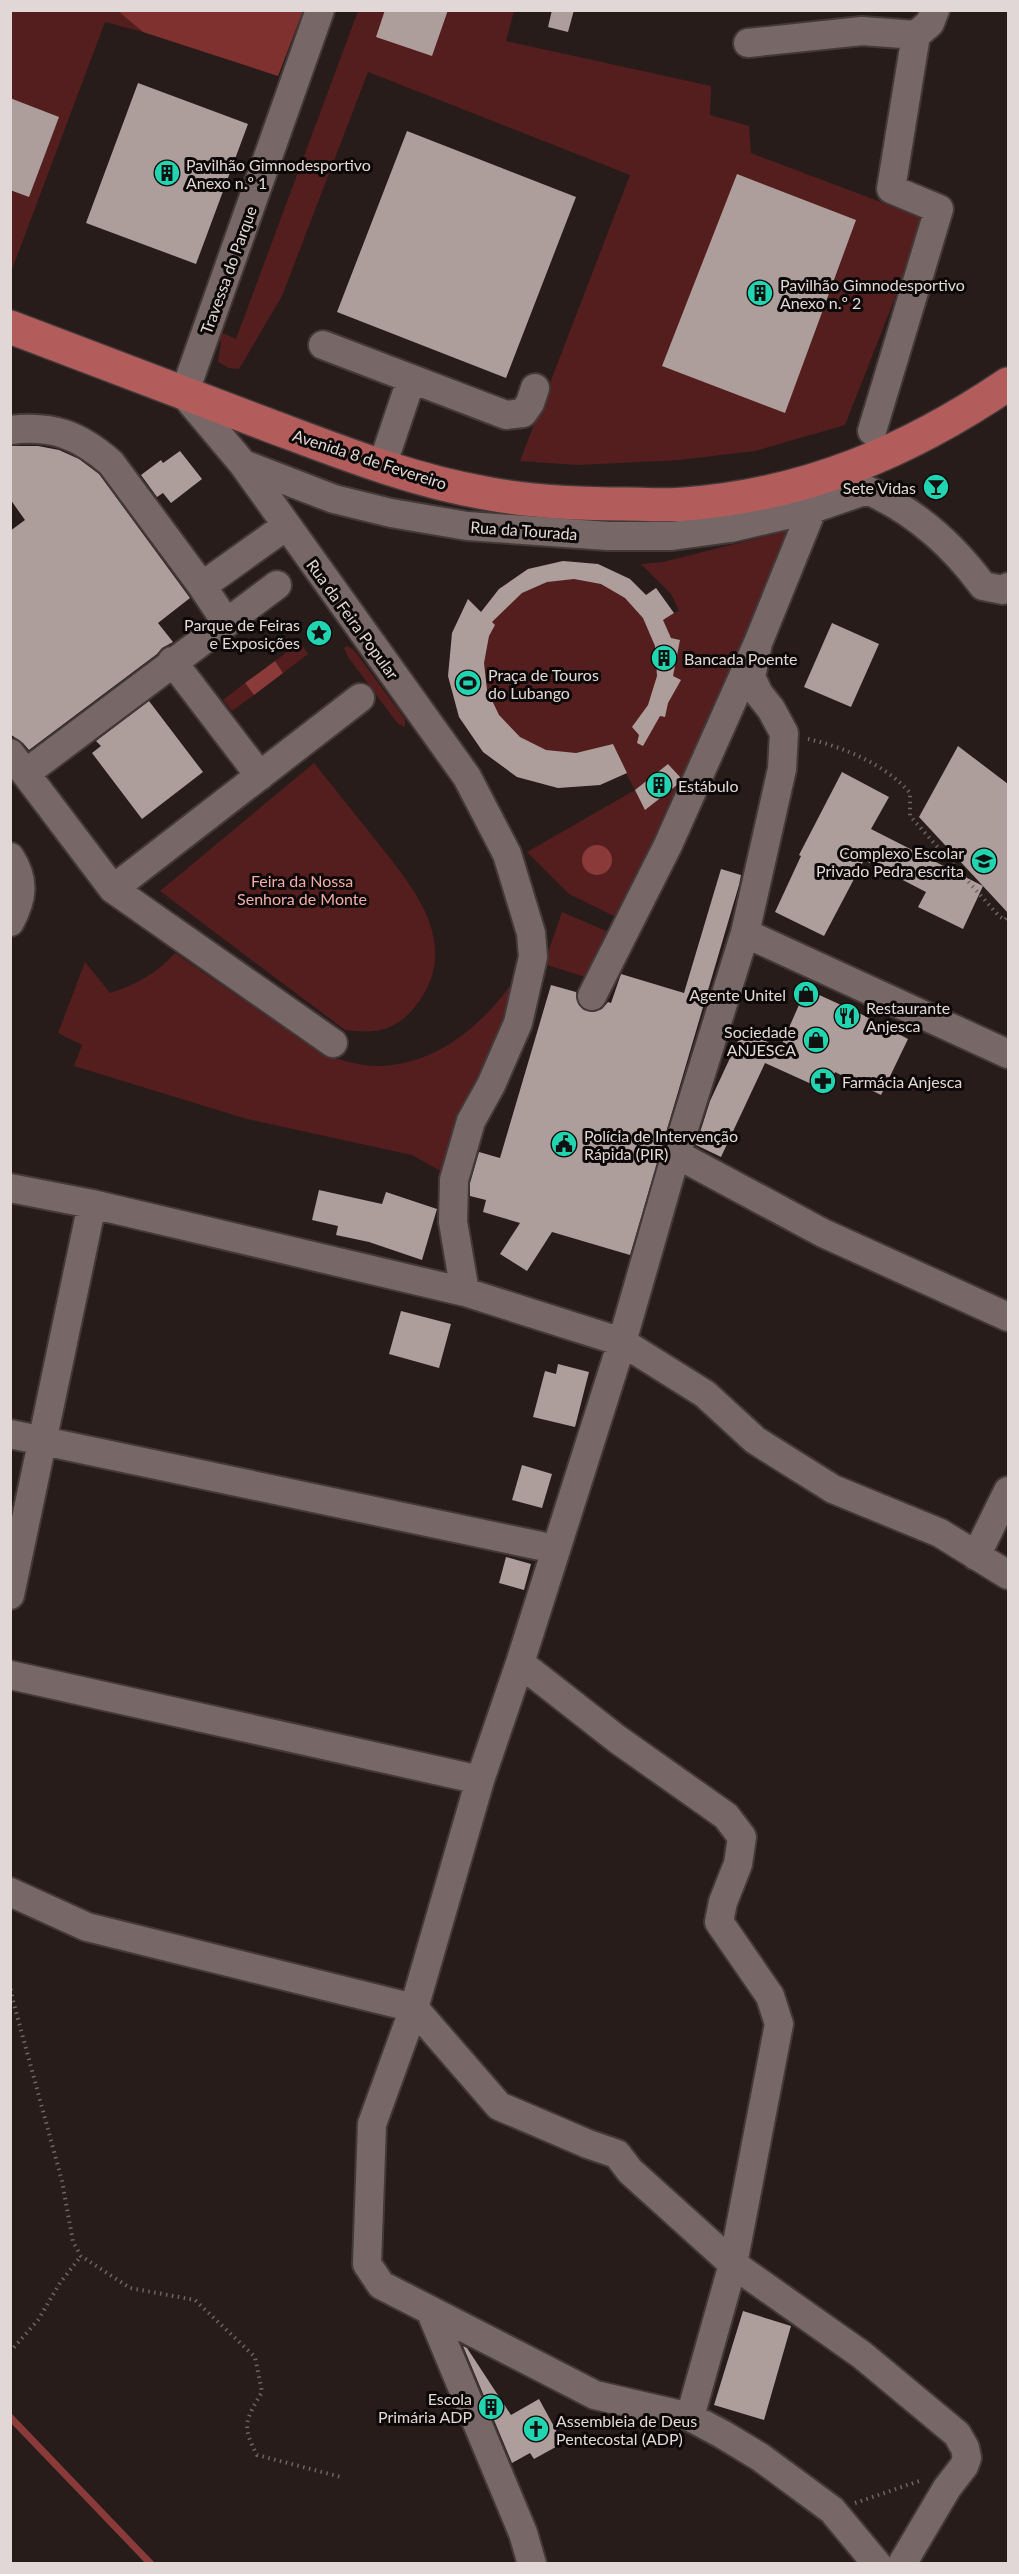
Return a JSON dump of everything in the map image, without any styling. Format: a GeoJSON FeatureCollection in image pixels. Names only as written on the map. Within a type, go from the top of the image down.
{"type":"FeatureCollection","features":[{"type":"Feature","properties":{"kind":"main road","name":"Avenida 8 de Fevereiro"},"geometry":{"type":"LineString","coordinates":[[10,327],[184,394],[420,478],[486,494],[583,504],[683,504],[742,498],[825,477],[895,450],[958,418],[1008,384]]}},
{"type":"Feature","properties":{"kind":"street","name":"Travessa do Parque"},"geometry":{"type":"LineString","coordinates":[[184,394],[320,10]]}},
{"type":"Feature","properties":{"kind":"street"},"geometry":{"type":"LineString","coordinates":[[872,430],[939,209],[891,189],[916,35],[930,23],[935,10]]}},
{"type":"Feature","properties":{"kind":"street"},"geometry":{"type":"LineString","coordinates":[[748,43],[862,31],[916,35]]}},
{"type":"Feature","properties":{"kind":"street"},"geometry":{"type":"LineString","coordinates":[[323,345],[411,380],[512,416],[524,413],[535,388]]}},
{"type":"Feature","properties":{"kind":"street"},"geometry":{"type":"LineString","coordinates":[[382,466],[411,380]]}},
{"type":"Feature","properties":{"kind":"street","name":"Rua da Feira Popular"},"geometry":{"type":"LineString","coordinates":[[184,394],[243,464],[467,777],[507,855],[531,933],[533,957],[518,1023],[491,1085],[471,1121],[454,1180],[453,1222],[465,1292]]}},
{"type":"Feature","properties":{"kind":"street"},"geometry":{"type":"LineString","coordinates":[[10,430],[29,428],[52,430],[74,436],[93,447],[111,463],[226,622]]}},
{"type":"Feature","properties":{"kind":"street","name":"Rua da Tourada"},"geometry":{"type":"LineString","coordinates":[[243,464],[334,499],[391,513],[467,526],[541,532],[672,536],[730,528],[812,509],[867,490],[891,501],[933,529],[968,565],[983,586],[1003,590],[1008,587]]}},
{"type":"Feature","properties":{"kind":"street"},"geometry":{"type":"LineString","coordinates":[[592,996],[668,845],[758,644],[825,477]]}},
{"type":"Feature","properties":{"kind":"street"},"geometry":{"type":"LineString","coordinates":[[202,586],[286,526]]}},
{"type":"Feature","properties":{"kind":"street"},"geometry":{"type":"LineString","coordinates":[[277,585],[172,661],[18,763],[112,889],[333,1043]]}},
{"type":"Feature","properties":{"kind":"street"},"geometry":{"type":"LineString","coordinates":[[758,644],[751,677],[784,733],[782,769],[745,933],[676,1154],[622,1342],[520,1663],[480,1780],[414,2008],[372,2124],[367,2264],[381,2285],[595,2395],[690,2417],[760,2457],[832,2510],[877,2564]]}},
{"type":"Feature","properties":{"kind":"street"},"geometry":{"type":"LineString","coordinates":[[172,661],[260,776]]}},
{"type":"Feature","properties":{"kind":"street"},"geometry":{"type":"LineString","coordinates":[[112,889],[360,698]]}},
{"type":"Feature","properties":{"kind":"street"},"geometry":{"type":"LineString","coordinates":[[10,857],[15,865],[22,890],[10,922]]}},
{"type":"Feature","properties":{"kind":"street"},"geometry":{"type":"LineString","coordinates":[[745,933],[1008,1054]]}},
{"type":"Feature","properties":{"kind":"street"},"geometry":{"type":"LineString","coordinates":[[676,1154],[824,1233],[1008,1317]]}},
{"type":"Feature","properties":{"kind":"street"},"geometry":{"type":"LineString","coordinates":[[10,1188],[92,1204],[465,1292],[622,1342],[705,1394],[755,1440],[833,1489],[939,1533],[1008,1575]]}},
{"type":"Feature","properties":{"kind":"street"},"geometry":{"type":"LineString","coordinates":[[10,1595],[92,1204]]}},
{"type":"Feature","properties":{"kind":"street"},"geometry":{"type":"LineString","coordinates":[[10,1434],[555,1549]]}},
{"type":"Feature","properties":{"kind":"street"},"geometry":{"type":"LineString","coordinates":[[976,1556],[1008,1491]]}},
{"type":"Feature","properties":{"kind":"street"},"geometry":{"type":"LineString","coordinates":[[520,1663],[617,1740],[726,1816],[742,1837],[738,1864],[723,1902],[719,1922],[770,1996],[779,2024],[733,2264],[690,2417]]}},
{"type":"Feature","properties":{"kind":"street"},"geometry":{"type":"LineString","coordinates":[[10,1675],[480,1780]]}},
{"type":"Feature","properties":{"kind":"street"},"geometry":{"type":"LineString","coordinates":[[10,1892],[87,1927],[414,2008],[499,2106],[617,2154],[630,2170],[733,2264],[862,2355],[957,2434],[965,2448],[967,2458],[964,2466],[947,2488],[902,2564]]}},
{"type":"Feature","properties":{"kind":"street"},"geometry":{"type":"LineString","coordinates":[[430,2310],[523,2533],[532,2564]]}},
{"type":"Feature","properties":{"kind":"path"},"geometry":{"type":"LineString","coordinates":[[784,733],[837,746],[898,780],[910,793],[910,816],[999,916],[1005,920],[1008,916]]}},
{"type":"Feature","properties":{"kind":"path"},"geometry":{"type":"LineString","coordinates":[[10,1983],[11,1997],[62,2181],[74,2242],[81,2256],[130,2288],[195,2300],[255,2357],[262,2392],[246,2420],[249,2441],[257,2455],[341,2477]]}},
{"type":"Feature","properties":{"kind":"path"},"geometry":{"type":"LineString","coordinates":[[10,2352],[38,2320],[60,2283],[81,2256]]}},
{"type":"Feature","properties":{"kind":"path"},"geometry":{"type":"LineString","coordinates":[[832,2510],[964,2466]]}},
{"type":"Feature","properties":{"kind":"green space"},"geometry":{"type":"Polygon","coordinates":[[[11,11],[118,11],[143,32],[105,22],[11,272],[11,11]]]}},
{"type":"Feature","properties":{"kind":"green space"},"geometry":{"type":"Polygon","coordinates":[[[358,11],[514,11],[506,41],[711,86],[710,115],[749,126],[751,153],[926,219],[845,425],[755,451],[679,460],[578,465],[520,461],[630,175],[368,72],[282,296],[239,369],[229,368],[218,362],[221,342],[214,329],[236,339],[358,11]]]}},
{"type":"Feature","properties":{"kind":"green space"},"geometry":{"type":"Polygon","coordinates":[[[786,531],[791,532],[693,768],[618,918],[569,894],[527,852],[635,790],[626,773],[600,785],[558,788],[517,777],[483,752],[459,717],[448,676],[468,599],[481,612],[499,589],[528,569],[563,561],[598,564],[646,595],[656,588],[674,613],[679,611],[671,594],[641,564],[663,562],[786,531]]]}},
{"type":"Feature","properties":{"kind":"green space"},"geometry":{"type":"Polygon","coordinates":[[[300,642],[308,654],[283,673],[275,661],[300,642]]]}},
{"type":"Feature","properties":{"kind":"green space"},"geometry":{"type":"Polygon","coordinates":[[[347,646],[354,650],[405,719],[405,727],[398,724],[348,657],[344,648],[347,646]]]}},
{"type":"Feature","properties":{"kind":"green space"},"geometry":{"type":"Polygon","coordinates":[[[245,683],[254,695],[232,711],[223,700],[245,683]]]}},
{"type":"Feature","properties":{"kind":"green space","name":"Feira da Nossa Senhora de Monte"},"geometry":{"type":"Polygon","coordinates":[[[314,763],[403,876],[427,916],[434,937],[435,959],[430,981],[409,1013],[402,1020],[385,1029],[345,1030],[160,891],[314,763]]]}},
{"type":"Feature","properties":{"kind":"green space"},"geometry":{"type":"Polygon","coordinates":[[[562,912],[611,933],[591,979],[544,964],[562,912]]]}},
{"type":"Feature","properties":{"kind":"green space"},"geometry":{"type":"Polygon","coordinates":[[[175,953],[322,1054],[352,1063],[374,1066],[402,1064],[440,1050],[474,1026],[514,980],[516,1010],[446,1174],[412,1155],[247,1119],[74,1066],[82,1045],[58,1033],[85,962],[110,993],[145,978],[175,953]]]}},
{"type":"Feature","properties":{"kind":"shaded area"},"geometry":{"type":"Polygon","coordinates":[[[118,11],[303,11],[278,76],[143,32],[118,11]]]}},
{"type":"Feature","properties":{"kind":"shaded area"},"geometry":{"type":"Polygon","coordinates":[[[275,661],[283,673],[254,695],[245,683],[275,661]]]}},
{"type":"Feature","properties":{"kind":"shaded area"},"geometry":{"type":"Polygon","coordinates":[[[597,845],[608,849],[612,860],[608,871],[597,875],[586,871],[582,860],[586,849],[597,845]]]}},
{"type":"Feature","properties":{"kind":"building"},"geometry":{"type":"Polygon","coordinates":[[[385,10],[448,10],[432,56],[376,37],[385,10]]]}},
{"type":"Feature","properties":{"kind":"building"},"geometry":{"type":"Polygon","coordinates":[[[552,10],[574,10],[568,32],[548,27],[552,10]]]}},
{"type":"Feature","properties":{"kind":"building","name":"Pavilhão Gimnodesportivo Anexo n.º 1"},"geometry":{"type":"Polygon","coordinates":[[[138,83],[248,124],[196,264],[86,223],[138,83]]]}},
{"type":"Feature","properties":{"kind":"building"},"geometry":{"type":"Polygon","coordinates":[[[10,98],[59,117],[29,197],[10,190],[10,98]]]}},
{"type":"Feature","properties":{"kind":"building"},"geometry":{"type":"Polygon","coordinates":[[[407,131],[576,197],[506,378],[337,312],[407,131]]]}},
{"type":"Feature","properties":{"kind":"building","name":"Pavilhão Gimnodesportivo Anexo n.º 2"},"geometry":{"type":"Polygon","coordinates":[[[737,174],[856,220],[785,413],[662,366],[737,174]]]}},
{"type":"Feature","properties":{"kind":"building"},"geometry":{"type":"Polygon","coordinates":[[[10,446],[38,446],[59,450],[79,459],[99,474],[190,598],[158,623],[173,642],[162,648],[29,750],[10,734],[10,531],[25,520],[10,499],[10,446]]]}},
{"type":"Feature","properties":{"kind":"building"},"geometry":{"type":"Polygon","coordinates":[[[180,451],[202,479],[171,503],[163,493],[157,497],[141,475],[161,460],[163,463],[180,451]]]}},
{"type":"Feature","properties":{"kind":"building","name":"Praça de Touros do Lubango"},"geometry":{"type":"Polygon","coordinates":[[[563,561],[598,564],[630,579],[646,595],[656,588],[674,613],[663,620],[671,638],[680,640],[673,676],[681,680],[668,703],[665,717],[660,716],[643,746],[637,743],[639,735],[632,727],[648,705],[657,676],[655,646],[643,618],[625,598],[601,584],[574,579],[547,582],[522,593],[492,622],[495,625],[489,636],[484,663],[487,690],[499,715],[520,737],[546,750],[576,753],[613,744],[627,773],[600,785],[558,788],[517,777],[483,752],[459,717],[448,676],[452,633],[468,599],[481,612],[499,589],[528,569],[563,561]]]}},
{"type":"Feature","properties":{"kind":"building"},"geometry":{"type":"Polygon","coordinates":[[[832,623],[879,644],[851,707],[804,687],[832,623]]]}},
{"type":"Feature","properties":{"kind":"building"},"geometry":{"type":"Polygon","coordinates":[[[149,701],[203,772],[142,819],[92,753],[101,746],[96,741],[149,701]]]}},
{"type":"Feature","properties":{"kind":"building","name":"Complexo Escolar Privado Pedra escrita"},"geometry":{"type":"Polygon","coordinates":[[[958,746],[1008,784],[1008,913],[919,817],[958,746]]]}},
{"type":"Feature","properties":{"kind":"building","name":"Estábulo"},"geometry":{"type":"Polygon","coordinates":[[[668,764],[680,777],[677,785],[645,810],[635,790],[668,764]]]}},
{"type":"Feature","properties":{"kind":"building"},"geometry":{"type":"Polygon","coordinates":[[[842,772],[889,797],[871,829],[983,886],[963,929],[918,907],[926,892],[864,860],[824,936],[775,912],[801,856],[799,855],[842,772]]]}},
{"type":"Feature","properties":{"kind":"building"},"geometry":{"type":"Polygon","coordinates":[[[721,869],[741,875],[739,885],[630,1255],[552,1232],[527,1271],[500,1254],[520,1223],[483,1212],[486,1200],[470,1196],[470,1183],[479,1152],[500,1158],[551,985],[576,992],[579,1005],[584,1010],[592,1012],[602,1009],[608,1002],[611,1003],[621,974],[684,993],[721,869]]]}},
{"type":"Feature","properties":{"kind":"building"},"geometry":{"type":"Polygon","coordinates":[[[806,989],[908,1039],[881,1095],[835,1072],[827,1091],[765,1063],[721,1157],[696,1145],[710,1101],[743,1030],[780,1048],[806,989]]]}},
{"type":"Feature","properties":{"kind":"building"},"geometry":{"type":"Polygon","coordinates":[[[319,1190],[382,1204],[386,1192],[437,1209],[422,1260],[369,1242],[336,1235],[338,1226],[312,1220],[319,1190]]]}},
{"type":"Feature","properties":{"kind":"building"},"geometry":{"type":"Polygon","coordinates":[[[401,1311],[451,1324],[439,1368],[389,1354],[401,1311]]]}},
{"type":"Feature","properties":{"kind":"building"},"geometry":{"type":"Polygon","coordinates":[[[558,1364],[589,1372],[575,1427],[533,1417],[545,1371],[556,1374],[558,1364]]]}},
{"type":"Feature","properties":{"kind":"building"},"geometry":{"type":"Polygon","coordinates":[[[522,1465],[552,1474],[542,1508],[512,1500],[522,1465]]]}},
{"type":"Feature","properties":{"kind":"building"},"geometry":{"type":"Polygon","coordinates":[[[506,1557],[531,1564],[524,1590],[499,1583],[506,1557]]]}},
{"type":"Feature","properties":{"kind":"building"},"geometry":{"type":"Polygon","coordinates":[[[743,2311],[791,2326],[764,2420],[714,2405],[743,2311]]]}},
{"type":"Feature","properties":{"kind":"building"},"geometry":{"type":"Polygon","coordinates":[[[463,2346],[467,2348],[511,2415],[539,2399],[563,2443],[534,2459],[530,2453],[512,2463],[463,2346]]]}},
{"type":"Feature","properties":{"kind":"waterway"},"geometry":{"type":"LineString","coordinates":[[10,2417],[151,2564]]}},
{"type":"Feature","properties":{"kind":"place","name":"Pavilhão Gimnodesportivo Anexo n.º 1"},"geometry":{"type":"Point","coordinates":[167,173]}},
{"type":"Feature","properties":{"kind":"place","name":"Pavilhão Gimnodesportivo Anexo n.º 2"},"geometry":{"type":"Point","coordinates":[760,293]}},
{"type":"Feature","properties":{"kind":"place","name":"Sete Vidas"},"geometry":{"type":"Point","coordinates":[936,487]}},
{"type":"Feature","properties":{"kind":"place","name":"Parque de Feiras e Exposições"},"geometry":{"type":"Point","coordinates":[319,633]}},
{"type":"Feature","properties":{"kind":"place","name":"Bancada Poente"},"geometry":{"type":"Point","coordinates":[664,658]}},
{"type":"Feature","properties":{"kind":"place","name":"Praça de Touros do Lubango"},"geometry":{"type":"Point","coordinates":[468,683]}},
{"type":"Feature","properties":{"kind":"place","name":"Estábulo"},"geometry":{"type":"Point","coordinates":[659,785]}},
{"type":"Feature","properties":{"kind":"place","name":"Complexo Escolar Privado Pedra escrita"},"geometry":{"type":"Point","coordinates":[984,861]}},
{"type":"Feature","properties":{"kind":"place","name":"Agente Unitel"},"geometry":{"type":"Point","coordinates":[806,994]}},
{"type":"Feature","properties":{"kind":"place","name":"Restaurante Anjesca"},"geometry":{"type":"Point","coordinates":[847,1016]}},
{"type":"Feature","properties":{"kind":"place","name":"Sociedade ANJESCA"},"geometry":{"type":"Point","coordinates":[816,1040]}},
{"type":"Feature","properties":{"kind":"place","name":"Farmácia Anjesca"},"geometry":{"type":"Point","coordinates":[823,1081]}},
{"type":"Feature","properties":{"kind":"place","name":"Polícia de Intervenção Rápida (PIR)"},"geometry":{"type":"Point","coordinates":[564,1144]}},
{"type":"Feature","properties":{"kind":"place","name":"Escola Primária ADP"},"geometry":{"type":"Point","coordinates":[491,2407]}},
{"type":"Feature","properties":{"kind":"place","name":"Assembleia de Deus Pentecostal (ADP)"},"geometry":{"type":"Point","coordinates":[536,2429]}}]}
